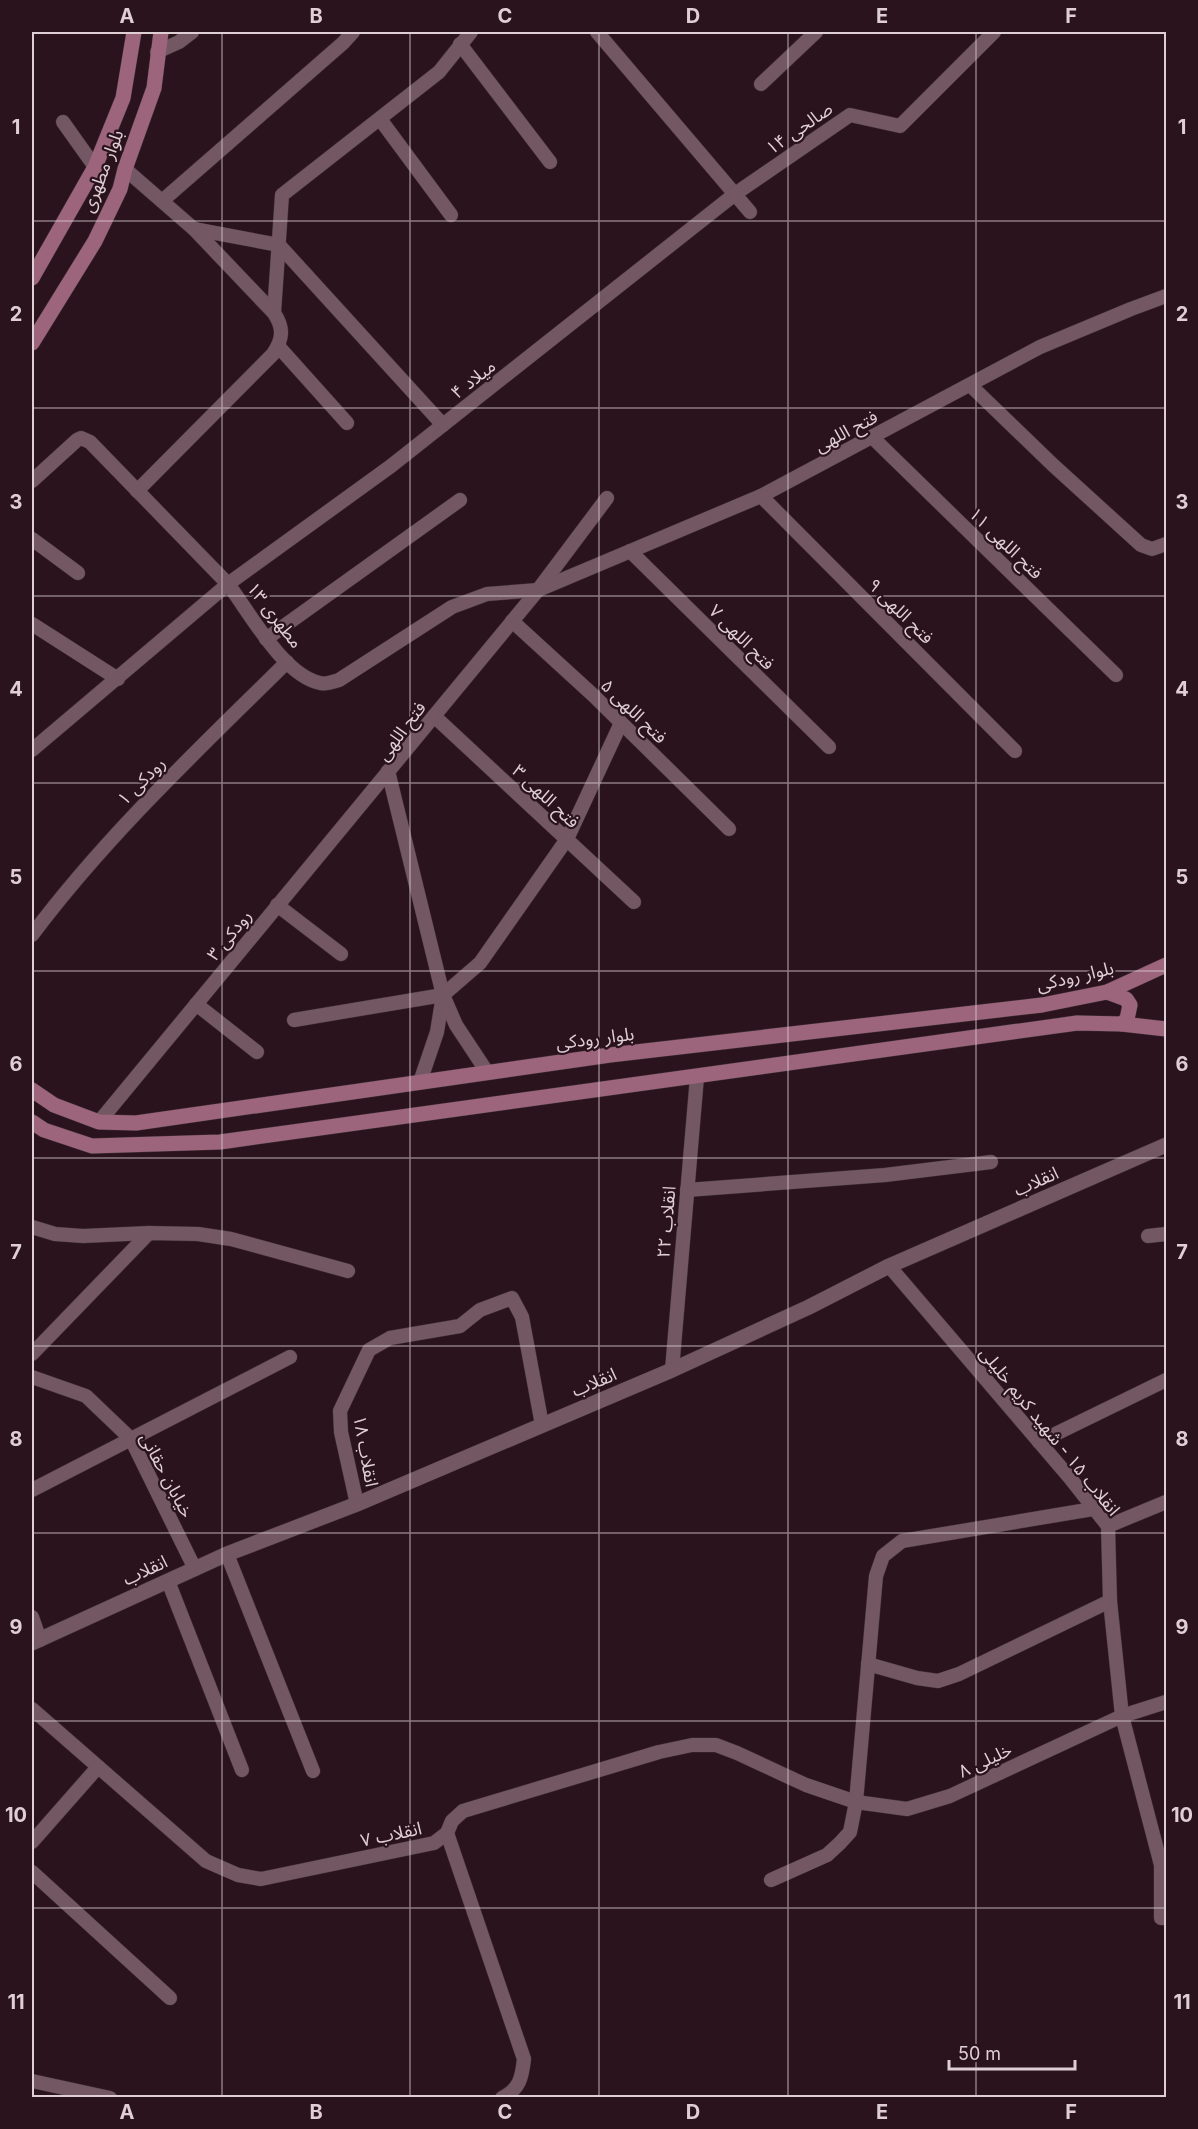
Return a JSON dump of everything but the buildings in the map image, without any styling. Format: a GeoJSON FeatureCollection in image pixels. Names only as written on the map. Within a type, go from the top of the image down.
{"type":"FeatureCollection","features":[{"type":"Feature","properties":{"kind":"main road","name":"بلوار مطهری"},"geometry":{"type":"LineString","coordinates":[[32,278],[95,167],[123,98],[134,32]]}},
{"type":"Feature","properties":{"kind":"main road","name":"بلوار مطهری"},"geometry":{"type":"LineString","coordinates":[[32,343],[95,241],[120,189],[154,88],[161,32]]}},
{"type":"Feature","properties":{"kind":"main road","name":"بلوار رودکی"},"geometry":{"type":"LineString","coordinates":[[32,1090],[54,1105],[99,1122],[136,1123],[610,1055],[1042,1005],[1107,992],[1167,965]]}},
{"type":"Feature","properties":{"kind":"main road"},"geometry":{"type":"LineString","coordinates":[[1107,992],[1126,999],[1130,1005],[1127,1019],[1122,1024]]}},
{"type":"Feature","properties":{"kind":"main road"},"geometry":{"type":"LineString","coordinates":[[32,1122],[44,1130],[92,1146],[220,1142],[1077,1023],[1122,1024],[1167,1029]]}},
{"type":"Feature","properties":{"kind":"street"},"geometry":{"type":"LineString","coordinates":[[157,52],[179,42],[192,32]]}},
{"type":"Feature","properties":{"kind":"street"},"geometry":{"type":"LineString","coordinates":[[162,201],[343,44],[353,32]]}},
{"type":"Feature","properties":{"kind":"street"},"geometry":{"type":"LineString","coordinates":[[274,313],[282,195],[439,72],[471,32]]}},
{"type":"Feature","properties":{"kind":"street"},"geometry":{"type":"LineString","coordinates":[[597,32],[750,212]]}},
{"type":"Feature","properties":{"kind":"street"},"geometry":{"type":"LineString","coordinates":[[761,84],[816,32]]}},
{"type":"Feature","properties":{"kind":"street","name":"صالحی ۱۴"},"geometry":{"type":"LineString","coordinates":[[735,194],[850,115],[900,126],[994,32]]}},
{"type":"Feature","properties":{"kind":"street"},"geometry":{"type":"LineString","coordinates":[[460,44],[550,162]]}},
{"type":"Feature","properties":{"kind":"street"},"geometry":{"type":"LineString","coordinates":[[380,119],[451,215]]}},
{"type":"Feature","properties":{"kind":"street"},"geometry":{"type":"LineString","coordinates":[[63,122],[95,167]]}},
{"type":"Feature","properties":{"kind":"street"},"geometry":{"type":"LineString","coordinates":[[125,169],[194,229],[274,313],[282,329],[280,342],[273,354],[137,490]]}},
{"type":"Feature","properties":{"kind":"street","name":"میلاد ۴"},"geometry":{"type":"LineString","coordinates":[[32,750],[228,584],[391,466],[735,194]]}},
{"type":"Feature","properties":{"kind":"street"},"geometry":{"type":"LineString","coordinates":[[194,229],[279,245],[443,425]]}},
{"type":"Feature","properties":{"kind":"street","name":"فتح اللهی"},"geometry":{"type":"LineString","coordinates":[[538,590],[761,496],[1040,347],[1167,296]]}},
{"type":"Feature","properties":{"kind":"street"},"geometry":{"type":"LineString","coordinates":[[280,342],[347,423]]}},
{"type":"Feature","properties":{"kind":"street"},"geometry":{"type":"LineString","coordinates":[[970,385],[1141,545],[1152,549],[1167,544]]}},
{"type":"Feature","properties":{"kind":"street","name":"فتح اللهی ۱۱"},"geometry":{"type":"LineString","coordinates":[[872,437],[1116,675]]}},
{"type":"Feature","properties":{"kind":"street","name":"مطهری ۱۳"},"geometry":{"type":"LineString","coordinates":[[32,481],[81,438],[90,442],[228,584],[266,639],[287,662],[308,678],[319,683],[328,684],[339,680],[452,607],[487,594],[538,590]]}},
{"type":"Feature","properties":{"kind":"street","name":"فتح اللهی ۹"},"geometry":{"type":"LineString","coordinates":[[761,496],[1015,751]]}},
{"type":"Feature","properties":{"kind":"street","name":"فتح اللهی"},"geometry":{"type":"LineString","coordinates":[[443,995],[388,771],[538,590],[607,498]]}},
{"type":"Feature","properties":{"kind":"street"},"geometry":{"type":"LineString","coordinates":[[266,639],[460,500]]}},
{"type":"Feature","properties":{"kind":"street"},"geometry":{"type":"LineString","coordinates":[[32,539],[78,573]]}},
{"type":"Feature","properties":{"kind":"street","name":"فتح اللهی ۷"},"geometry":{"type":"LineString","coordinates":[[630,552],[829,747]]}},
{"type":"Feature","properties":{"kind":"street","name":"فتح اللهی ۵"},"geometry":{"type":"LineString","coordinates":[[512,621],[729,829]]}},
{"type":"Feature","properties":{"kind":"street"},"geometry":{"type":"LineString","coordinates":[[32,624],[118,679]]}},
{"type":"Feature","properties":{"kind":"street","name":"رودکی ۱"},"geometry":{"type":"LineString","coordinates":[[32,935],[65,890],[138,809],[287,662]]}},
{"type":"Feature","properties":{"kind":"street","name":"فتح اللهی ۳"},"geometry":{"type":"LineString","coordinates":[[434,716],[634,902]]}},
{"type":"Feature","properties":{"kind":"street"},"geometry":{"type":"LineString","coordinates":[[294,1020],[443,995],[480,963],[567,839],[621,723]]}},
{"type":"Feature","properties":{"kind":"street","name":"رودکی ۳"},"geometry":{"type":"LineString","coordinates":[[99,1122],[388,771]]}},
{"type":"Feature","properties":{"kind":"street"},"geometry":{"type":"LineString","coordinates":[[277,905],[341,954]]}},
{"type":"Feature","properties":{"kind":"street"},"geometry":{"type":"LineString","coordinates":[[443,995],[456,1025],[488,1072]]}},
{"type":"Feature","properties":{"kind":"street"},"geometry":{"type":"LineString","coordinates":[[420,1082],[437,1032],[443,995]]}},
{"type":"Feature","properties":{"kind":"street"},"geometry":{"type":"LineString","coordinates":[[196,1004],[257,1052]]}},
{"type":"Feature","properties":{"kind":"street","name":"انقلاب ۲۲"},"geometry":{"type":"LineString","coordinates":[[672,1370],[697,1077]]}},
{"type":"Feature","properties":{"kind":"street","name":"انقلاب"},"geometry":{"type":"LineString","coordinates":[[35,1642],[226,1554],[357,1504],[672,1370],[809,1307],[889,1266],[1167,1145]]}},
{"type":"Feature","properties":{"kind":"street"},"geometry":{"type":"LineString","coordinates":[[687,1190],[885,1175],[991,1162]]}},
{"type":"Feature","properties":{"kind":"street"},"geometry":{"type":"LineString","coordinates":[[32,1227],[55,1234],[83,1236],[149,1233],[198,1234],[231,1239],[348,1271]]}},
{"type":"Feature","properties":{"kind":"street"},"geometry":{"type":"LineString","coordinates":[[32,1353],[149,1233]]}},
{"type":"Feature","properties":{"kind":"street"},"geometry":{"type":"LineString","coordinates":[[1148,1236],[1167,1234]]}},
{"type":"Feature","properties":{"kind":"street","name":"انقلاب ۱۵ - شهید کریم خلیلی"},"geometry":{"type":"LineString","coordinates":[[889,1266],[1108,1526],[1110,1600],[1122,1716],[1161,1864],[1161,1918],[1167,1918]]}},
{"type":"Feature","properties":{"kind":"street","name":"انقلاب ۱۸"},"geometry":{"type":"LineString","coordinates":[[357,1504],[341,1432],[340,1410],[369,1350],[390,1338],[460,1326],[480,1310],[512,1298],[522,1317],[542,1425]]}},
{"type":"Feature","properties":{"kind":"street"},"geometry":{"type":"LineString","coordinates":[[32,1490],[290,1357]]}},
{"type":"Feature","properties":{"kind":"street","name":"خیابان حقانی"},"geometry":{"type":"LineString","coordinates":[[32,1377],[86,1396],[131,1439],[195,1569]]}},
{"type":"Feature","properties":{"kind":"street"},"geometry":{"type":"LineString","coordinates":[[1038,1442],[1167,1380]]}},
{"type":"Feature","properties":{"kind":"street"},"geometry":{"type":"LineString","coordinates":[[1108,1526],[1167,1502]]}},
{"type":"Feature","properties":{"kind":"street"},"geometry":{"type":"LineString","coordinates":[[771,1880],[827,1855],[850,1832],[856,1802],[876,1576],[883,1556],[902,1541],[1093,1509]]}},
{"type":"Feature","properties":{"kind":"street"},"geometry":{"type":"LineString","coordinates":[[226,1554],[313,1771]]}},
{"type":"Feature","properties":{"kind":"street"},"geometry":{"type":"LineString","coordinates":[[168,1581],[242,1770]]}},
{"type":"Feature","properties":{"kind":"street"},"geometry":{"type":"LineString","coordinates":[[868,1664],[917,1678],[938,1681],[958,1674],[1110,1600]]}},
{"type":"Feature","properties":{"kind":"street"},"geometry":{"type":"LineString","coordinates":[[32,1617],[35,1642]]}},
{"type":"Feature","properties":{"kind":"street","name":"خلیلی ۸"},"geometry":{"type":"LineString","coordinates":[[856,1802],[908,1809],[950,1796],[1122,1716],[1167,1702]]}},
{"type":"Feature","properties":{"kind":"street","name":"انقلاب ۷"},"geometry":{"type":"LineString","coordinates":[[32,1709],[206,1861],[238,1875],[261,1879],[434,1843],[447,1833],[452,1821],[462,1811],[659,1752],[692,1745],[716,1745],[806,1785],[856,1802]]}},
{"type":"Feature","properties":{"kind":"street"},"geometry":{"type":"LineString","coordinates":[[32,1842],[98,1767]]}},
{"type":"Feature","properties":{"kind":"street"},"geometry":{"type":"LineString","coordinates":[[447,1833],[524,2059],[522,2079],[509,2094],[502,2097]]}},
{"type":"Feature","properties":{"kind":"street"},"geometry":{"type":"LineString","coordinates":[[32,1872],[170,1998]]}},
{"type":"Feature","properties":{"kind":"street"},"geometry":{"type":"LineString","coordinates":[[32,2081],[110,2097]]}}]}
